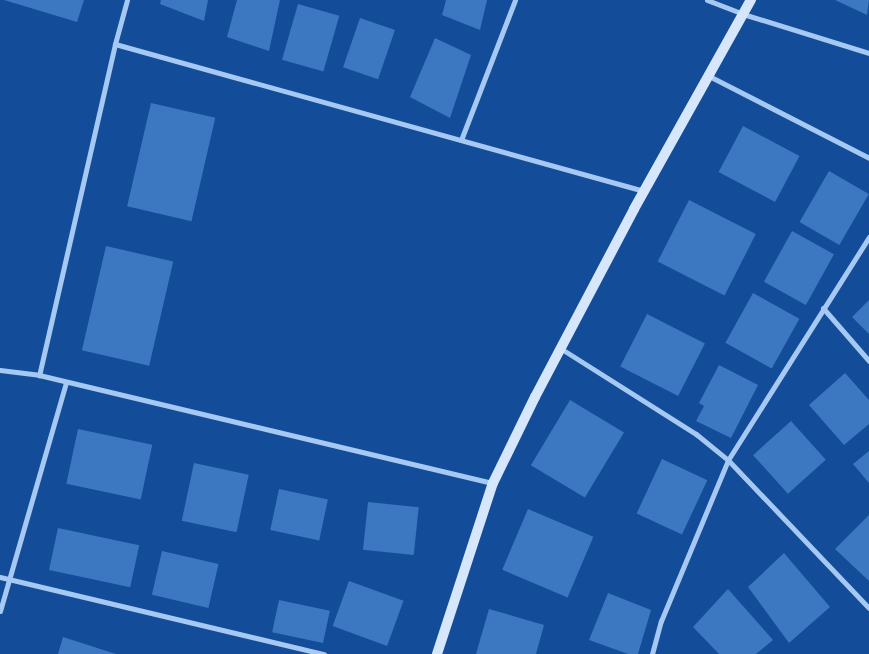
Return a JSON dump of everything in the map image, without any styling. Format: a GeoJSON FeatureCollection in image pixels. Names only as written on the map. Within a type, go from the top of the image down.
{"type":"FeatureCollection","features":[{"type":"Feature","properties":{"kind":"street"},"geometry":{"type":"LineString","coordinates":[[39,375],[115,44],[127,0]]}},
{"type":"Feature","properties":{"kind":"street"},"geometry":{"type":"LineString","coordinates":[[461,140],[515,0]]}},
{"type":"Feature","properties":{"kind":"street"},"geometry":{"type":"LineString","coordinates":[[707,0],[742,14],[869,53]]}},
{"type":"Feature","properties":{"kind":"street"},"geometry":{"type":"LineString","coordinates":[[437,654],[493,483],[560,348],[644,191],[751,0]]}},
{"type":"Feature","properties":{"kind":"street"},"geometry":{"type":"LineString","coordinates":[[115,44],[644,191]]}},
{"type":"Feature","properties":{"kind":"street"},"geometry":{"type":"LineString","coordinates":[[708,76],[869,158]]}},
{"type":"Feature","properties":{"kind":"street"},"geometry":{"type":"LineString","coordinates":[[652,654],[660,621],[728,460],[869,236]]}},
{"type":"Feature","properties":{"kind":"street"},"geometry":{"type":"LineString","coordinates":[[823,308],[869,360]]}},
{"type":"Feature","properties":{"kind":"street"},"geometry":{"type":"LineString","coordinates":[[560,348],[696,434],[728,460],[869,608]]}},
{"type":"Feature","properties":{"kind":"street"},"geometry":{"type":"LineString","coordinates":[[0,370],[39,375],[493,483]]}},
{"type":"Feature","properties":{"kind":"street"},"geometry":{"type":"LineString","coordinates":[[0,611],[66,382]]}},
{"type":"Feature","properties":{"kind":"street"},"geometry":{"type":"LineString","coordinates":[[0,577],[324,654]]}},
{"type":"Feature","properties":{"kind":"building"},"geometry":{"type":"Polygon","coordinates":[[[4,0],[84,0],[77,22],[4,0]]]}},
{"type":"Feature","properties":{"kind":"building"},"geometry":{"type":"Polygon","coordinates":[[[161,0],[208,0],[204,21],[160,4],[161,0]]]}},
{"type":"Feature","properties":{"kind":"building"},"geometry":{"type":"Polygon","coordinates":[[[237,0],[280,0],[269,51],[227,37],[237,0]]]}},
{"type":"Feature","properties":{"kind":"building"},"geometry":{"type":"Polygon","coordinates":[[[446,0],[487,0],[480,30],[442,15],[446,0]]]}},
{"type":"Feature","properties":{"kind":"building"},"geometry":{"type":"Polygon","coordinates":[[[835,0],[869,0],[867,15],[835,0]]]}},
{"type":"Feature","properties":{"kind":"building"},"geometry":{"type":"Polygon","coordinates":[[[298,4],[339,16],[323,72],[282,60],[298,4]]]}},
{"type":"Feature","properties":{"kind":"building"},"geometry":{"type":"Polygon","coordinates":[[[360,18],[395,30],[378,79],[343,67],[360,18]]]}},
{"type":"Feature","properties":{"kind":"building"},"geometry":{"type":"Polygon","coordinates":[[[435,38],[471,55],[450,118],[410,97],[435,38]]]}},
{"type":"Feature","properties":{"kind":"building"},"geometry":{"type":"Polygon","coordinates":[[[151,103],[215,118],[191,221],[127,206],[151,103]]]}},
{"type":"Feature","properties":{"kind":"building"},"geometry":{"type":"Polygon","coordinates":[[[743,126],[800,156],[775,202],[719,172],[743,126]]]}},
{"type":"Feature","properties":{"kind":"building"},"geometry":{"type":"Polygon","coordinates":[[[829,171],[869,194],[839,245],[800,222],[829,171]]]}},
{"type":"Feature","properties":{"kind":"building"},"geometry":{"type":"Polygon","coordinates":[[[689,200],[756,234],[725,296],[658,261],[689,200]]]}},
{"type":"Feature","properties":{"kind":"building"},"geometry":{"type":"Polygon","coordinates":[[[792,231],[834,254],[806,305],[764,282],[792,231]]]}},
{"type":"Feature","properties":{"kind":"building"},"geometry":{"type":"Polygon","coordinates":[[[106,246],[173,262],[149,366],[82,350],[106,246]]]}},
{"type":"Feature","properties":{"kind":"building"},"geometry":{"type":"Polygon","coordinates":[[[753,293],[799,319],[772,369],[725,343],[753,293]]]}},
{"type":"Feature","properties":{"kind":"building"},"geometry":{"type":"Polygon","coordinates":[[[869,300],[869,334],[852,317],[869,300]]]}},
{"type":"Feature","properties":{"kind":"building"},"geometry":{"type":"Polygon","coordinates":[[[647,314],[705,344],[678,396],[620,367],[647,314]]]}},
{"type":"Feature","properties":{"kind":"building"},"geometry":{"type":"Polygon","coordinates":[[[719,365],[758,385],[731,438],[696,421],[704,406],[699,403],[719,365]]]}},
{"type":"Feature","properties":{"kind":"building"},"geometry":{"type":"Polygon","coordinates":[[[845,373],[869,400],[869,424],[844,445],[809,405],[845,373]]]}},
{"type":"Feature","properties":{"kind":"building"},"geometry":{"type":"Polygon","coordinates":[[[570,400],[624,432],[585,498],[531,465],[570,400]]]}},
{"type":"Feature","properties":{"kind":"building"},"geometry":{"type":"Polygon","coordinates":[[[791,421],[826,460],[788,494],[753,455],[791,421]]]}},
{"type":"Feature","properties":{"kind":"building"},"geometry":{"type":"Polygon","coordinates":[[[78,429],[152,445],[141,500],[66,484],[78,429]]]}},
{"type":"Feature","properties":{"kind":"building"},"geometry":{"type":"Polygon","coordinates":[[[869,451],[869,483],[853,464],[869,451]]]}},
{"type":"Feature","properties":{"kind":"building"},"geometry":{"type":"Polygon","coordinates":[[[662,459],[707,480],[682,535],[637,513],[662,459]]]}},
{"type":"Feature","properties":{"kind":"building"},"geometry":{"type":"Polygon","coordinates":[[[194,463],[249,475],[237,532],[182,521],[194,463]]]}},
{"type":"Feature","properties":{"kind":"building"},"geometry":{"type":"Polygon","coordinates":[[[279,489],[328,499],[319,540],[270,530],[279,489]]]}},
{"type":"Feature","properties":{"kind":"building"},"geometry":{"type":"Polygon","coordinates":[[[368,502],[419,507],[414,555],[363,550],[368,502]]]}},
{"type":"Feature","properties":{"kind":"building"},"geometry":{"type":"Polygon","coordinates":[[[528,509],[593,537],[568,597],[502,570],[528,509]]]}},
{"type":"Feature","properties":{"kind":"building"},"geometry":{"type":"Polygon","coordinates":[[[869,515],[869,581],[835,549],[869,515]]]}},
{"type":"Feature","properties":{"kind":"building"},"geometry":{"type":"Polygon","coordinates":[[[58,528],[139,545],[130,587],[49,570],[58,528]]]}},
{"type":"Feature","properties":{"kind":"building"},"geometry":{"type":"Polygon","coordinates":[[[162,551],[219,564],[208,608],[152,595],[162,551]]]}},
{"type":"Feature","properties":{"kind":"building"},"geometry":{"type":"Polygon","coordinates":[[[784,553],[830,607],[789,643],[748,587],[784,553]]]}},
{"type":"Feature","properties":{"kind":"building"},"geometry":{"type":"Polygon","coordinates":[[[349,581],[404,601],[387,646],[333,626],[349,581]]]}},
{"type":"Feature","properties":{"kind":"building"},"geometry":{"type":"Polygon","coordinates":[[[728,589],[773,640],[756,654],[719,654],[693,627],[728,589]]]}},
{"type":"Feature","properties":{"kind":"building"},"geometry":{"type":"Polygon","coordinates":[[[608,593],[651,610],[638,654],[628,654],[589,640],[608,593]]]}},
{"type":"Feature","properties":{"kind":"building"},"geometry":{"type":"Polygon","coordinates":[[[279,600],[330,611],[323,643],[272,632],[279,600]]]}},
{"type":"Feature","properties":{"kind":"building"},"geometry":{"type":"Polygon","coordinates":[[[489,609],[544,625],[536,654],[476,654],[489,609]]]}},
{"type":"Feature","properties":{"kind":"building"},"geometry":{"type":"Polygon","coordinates":[[[63,637],[116,654],[58,654],[63,637]]]}}]}
